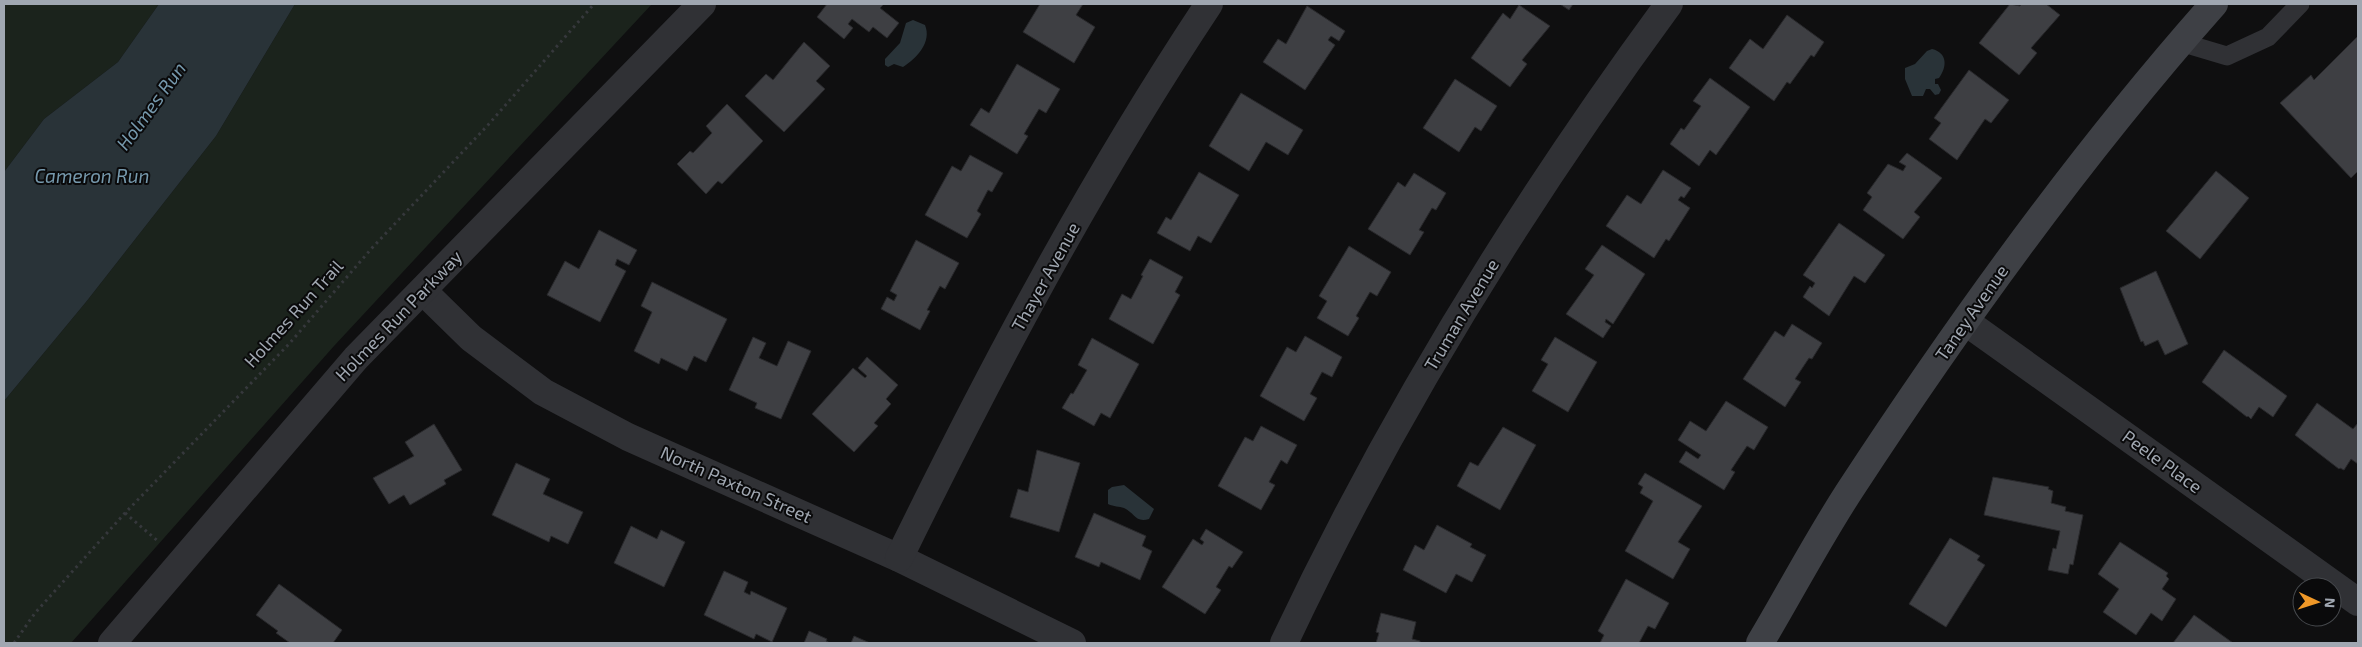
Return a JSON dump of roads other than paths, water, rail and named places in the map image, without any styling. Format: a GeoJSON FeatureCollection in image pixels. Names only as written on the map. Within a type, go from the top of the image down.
{"type":"FeatureCollection","features":[{"type":"Feature","properties":{"kind":"street","name":"Holmes Run Parkway"},"geometry":{"type":"LineString","coordinates":[[112,643],[356,358],[702,4]]}},
{"type":"Feature","properties":{"kind":"street","name":"Thayer Avenue"},"geometry":{"type":"LineString","coordinates":[[899,558],[970,414],[1033,298],[1118,150],[1209,4]]}},
{"type":"Feature","properties":{"kind":"street","name":"Truman Avenue"},"geometry":{"type":"LineString","coordinates":[[1284,643],[1368,479],[1447,337],[1566,152],[1668,4]]}},
{"type":"Feature","properties":{"kind":"street","name":"Taney Avenue"},"geometry":{"type":"LineString","coordinates":[[1760,643],[1852,488],[1966,322],[2034,227],[2180,42],[2214,4]]}},
{"type":"Feature","properties":{"kind":"street","name":"North Paxton Street"},"geometry":{"type":"LineString","coordinates":[[423,291],[471,338],[544,392],[628,437],[899,558],[1072,643]]}},
{"type":"Feature","properties":{"kind":"street","name":"Peele Place"},"geometry":{"type":"LineString","coordinates":[[1966,322],[2358,602]]}},
{"type":"Feature","properties":{"kind":"lane"},"geometry":{"type":"LineString","coordinates":[[2180,42],[2227,56],[2268,37],[2300,4]]}},
{"type":"Feature","properties":{"kind":"water","name":"Cameron Run"},"geometry":{"type":"Polygon","coordinates":[[[159,4],[295,4],[216,136],[86,302],[4,401],[4,172],[44,119],[118,62],[159,4]]]}},
{"type":"Feature","properties":{"kind":"water"},"geometry":{"type":"Polygon","coordinates":[[[913,20],[925,25],[927,31],[922,49],[903,67],[894,64],[888,67],[885,65],[885,59],[900,43],[906,23],[913,20]]]}},
{"type":"Feature","properties":{"kind":"water"},"geometry":{"type":"Polygon","coordinates":[[[1932,49],[1941,54],[1945,61],[1942,74],[1939,78],[1935,79],[1935,84],[1938,84],[1941,90],[1939,94],[1935,95],[1930,89],[1926,89],[1923,96],[1912,96],[1905,79],[1905,68],[1915,64],[1927,51],[1932,49]]]}},
{"type":"Feature","properties":{"kind":"water"},"geometry":{"type":"Polygon","coordinates":[[[1124,485],[1154,509],[1149,519],[1138,519],[1124,508],[1108,504],[1108,490],[1112,487],[1124,485]]]}},
{"type":"Feature","properties":{"kind":"water label","name":"Holmes Run"},"geometry":{"type":"Point","coordinates":[151,106]}}]}
